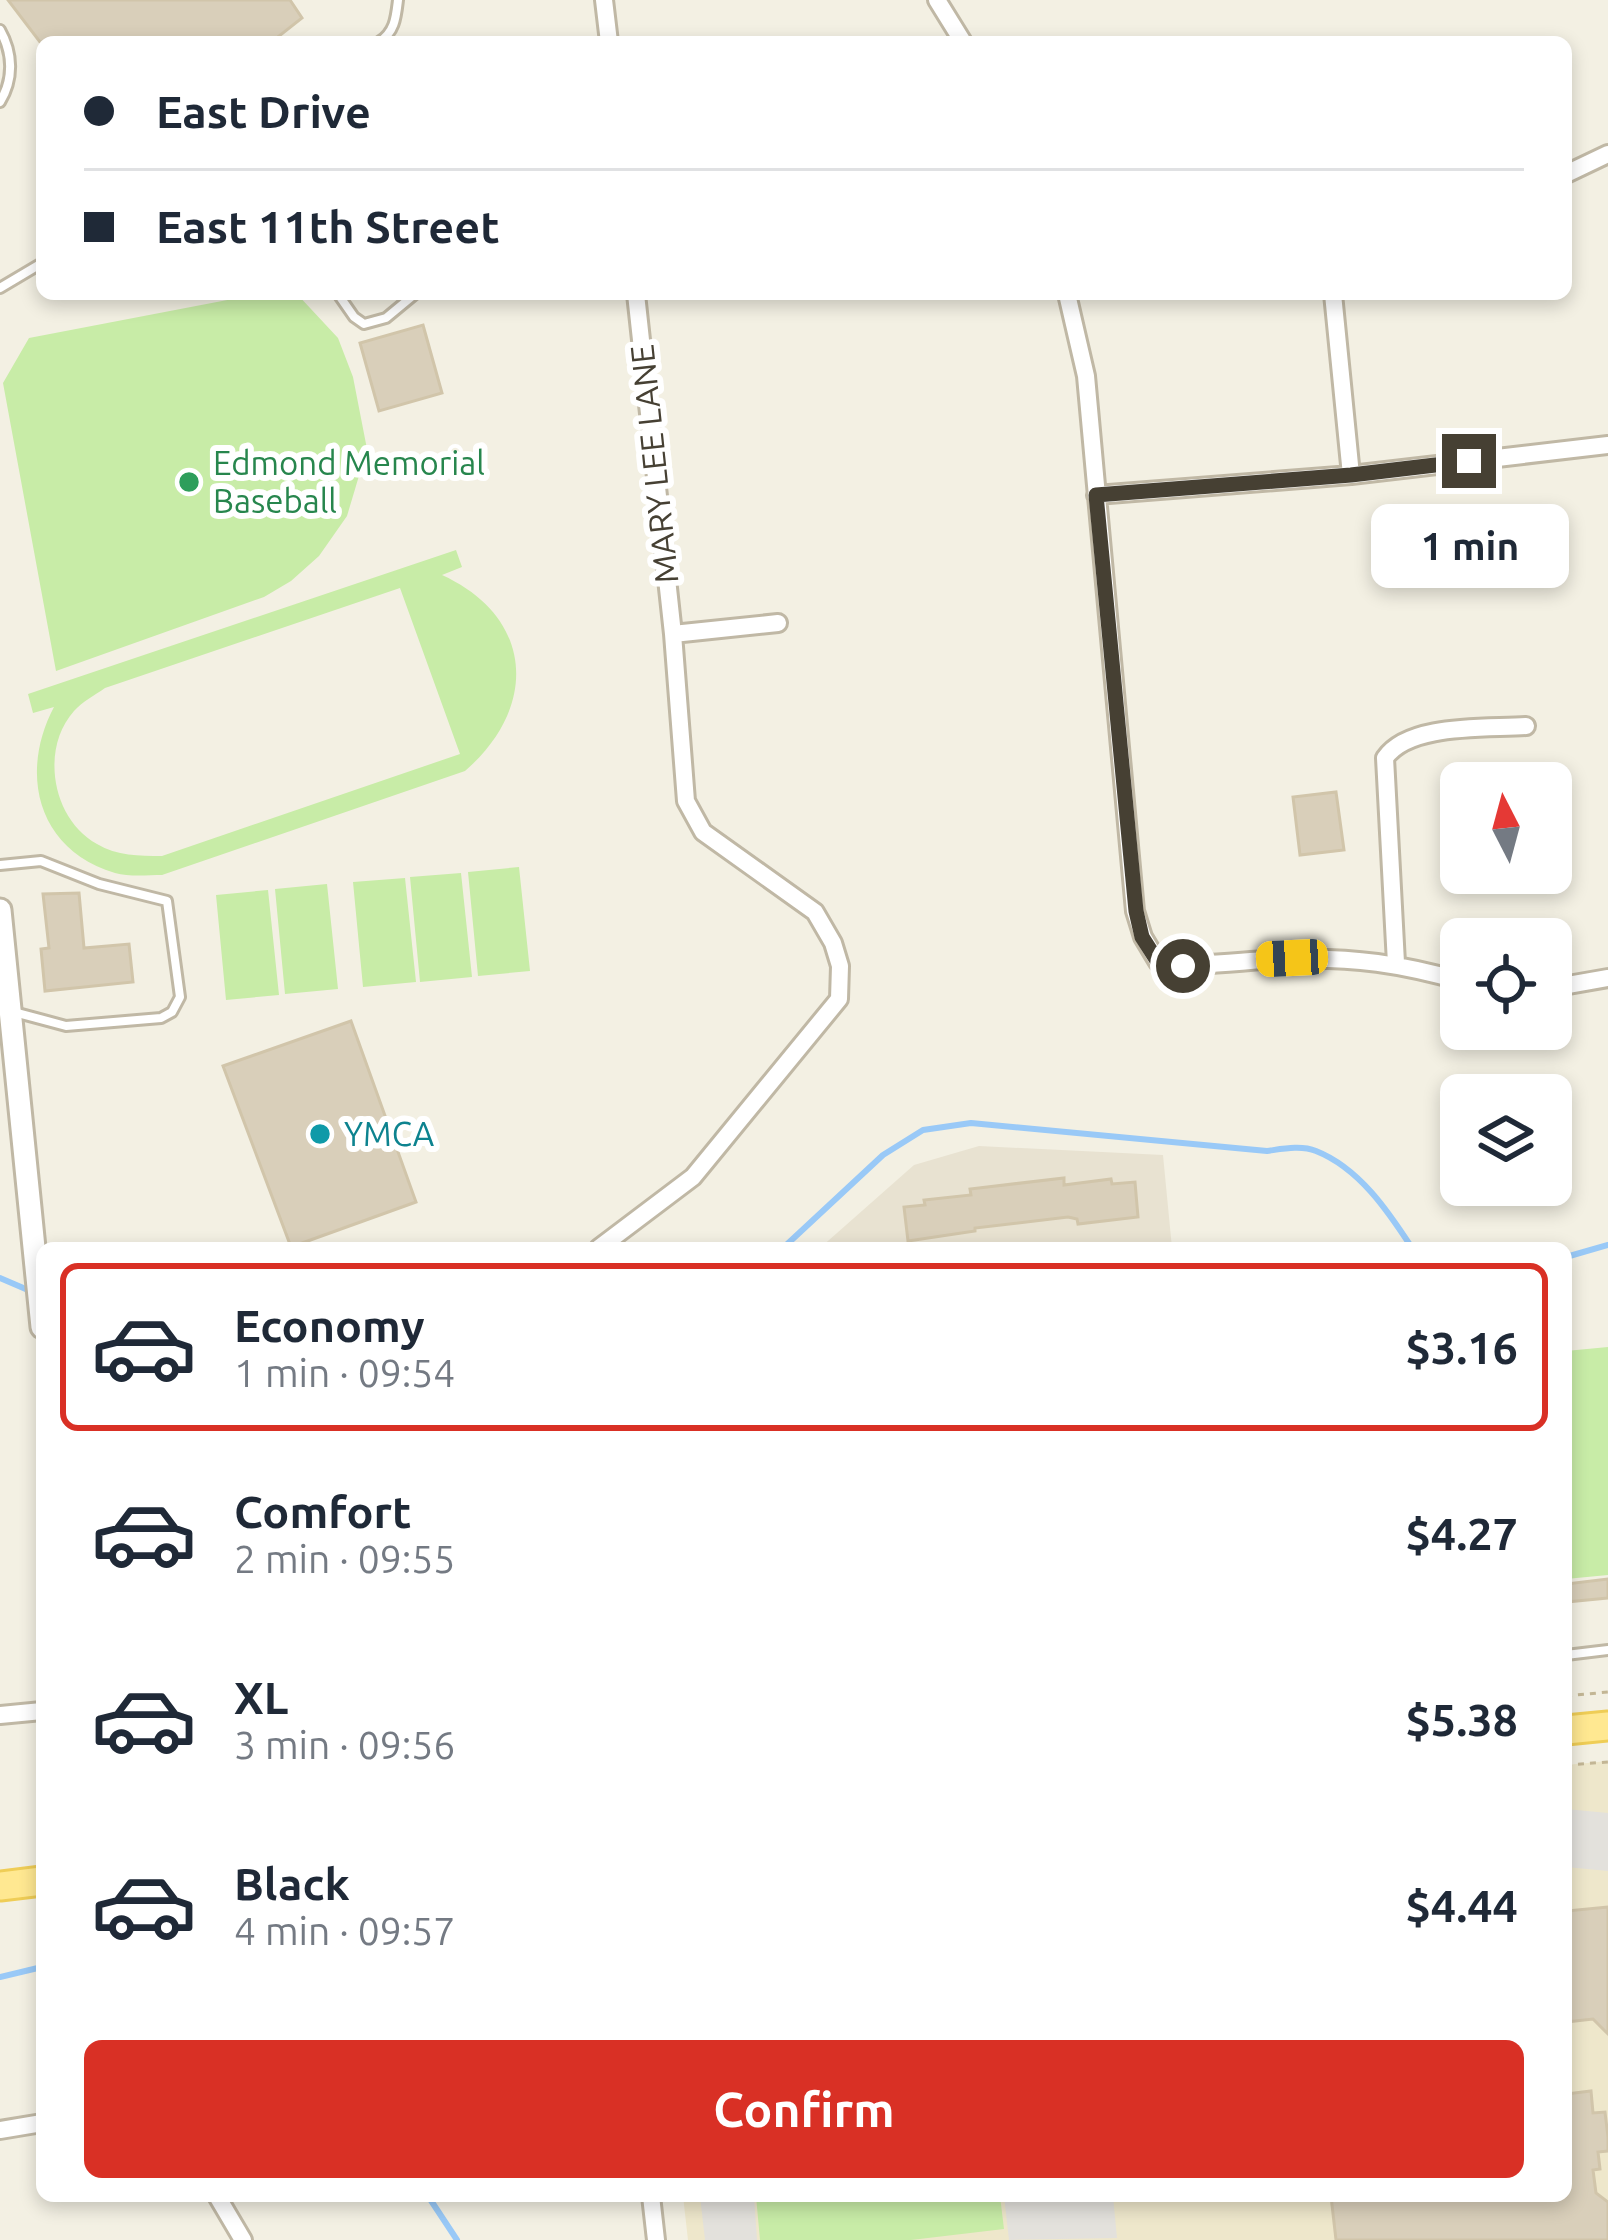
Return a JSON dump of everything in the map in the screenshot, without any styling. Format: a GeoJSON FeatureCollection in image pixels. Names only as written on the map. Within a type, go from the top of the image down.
{"type":"FeatureCollection","features":[{"type":"Feature","properties":{"kind":"main road"},"geometry":{"type":"LineString","coordinates":[[1572,1729],[1608,1726]]}},
{"type":"Feature","properties":{"kind":"main road"},"geometry":{"type":"LineString","coordinates":[[0,1886],[36,1882]]}},
{"type":"Feature","properties":{"kind":"street"},"geometry":{"type":"LineString","coordinates":[[604,0],[608,36]]}},
{"type":"Feature","properties":{"kind":"street"},"geometry":{"type":"LineString","coordinates":[[937,0],[959,36]]}},
{"type":"Feature","properties":{"kind":"street"},"geometry":{"type":"LineString","coordinates":[[1572,170],[1608,154]]}},
{"type":"Feature","properties":{"kind":"street","name":"MARY LEE LANE"},"geometry":{"type":"LineString","coordinates":[[607,1242],[693,1177],[839,1000],[840,966],[833,943],[814,912],[719,846],[703,832],[686,801],[637,300]]}},
{"type":"Feature","properties":{"kind":"street"},"geometry":{"type":"LineString","coordinates":[[1068,300],[1086,376],[1136,911],[1151,951],[1158,962],[1183,966],[1292,958],[1396,963],[1440,975]]}},
{"type":"Feature","properties":{"kind":"street"},"geometry":{"type":"LineString","coordinates":[[1334,300],[1351,475]]}},
{"type":"Feature","properties":{"kind":"street"},"geometry":{"type":"LineString","coordinates":[[1096,495],[1351,475],[1608,446]]}},
{"type":"Feature","properties":{"kind":"street"},"geometry":{"type":"LineString","coordinates":[[673,634],[778,623]]}},
{"type":"Feature","properties":{"kind":"street"},"geometry":{"type":"LineString","coordinates":[[1396,963],[1385,758],[1395,744],[1416,735],[1526,726]]}},
{"type":"Feature","properties":{"kind":"street"},"geometry":{"type":"LineString","coordinates":[[0,910],[36,1268]]}},
{"type":"Feature","properties":{"kind":"street"},"geometry":{"type":"LineString","coordinates":[[1572,984],[1608,978]]}},
{"type":"Feature","properties":{"kind":"street"},"geometry":{"type":"LineString","coordinates":[[0,1715],[36,1712]]}},
{"type":"Feature","properties":{"kind":"street"},"geometry":{"type":"LineString","coordinates":[[0,2130],[36,2124]]}},
{"type":"Feature","properties":{"kind":"street"},"geometry":{"type":"LineString","coordinates":[[221,2202],[243,2240]]}},
{"type":"Feature","properties":{"kind":"street"},"geometry":{"type":"LineString","coordinates":[[652,2202],[656,2240]]}},
{"type":"Feature","properties":{"kind":"lane"},"geometry":{"type":"LineString","coordinates":[[388,36],[396,20],[398,0]]}},
{"type":"Feature","properties":{"kind":"lane"},"geometry":{"type":"LineString","coordinates":[[0,30],[10,82],[0,102]]}},
{"type":"Feature","properties":{"kind":"lane"},"geometry":{"type":"LineString","coordinates":[[0,288],[36,266]]}},
{"type":"Feature","properties":{"kind":"lane"},"geometry":{"type":"LineString","coordinates":[[342,300],[364,324],[386,318],[408,300]]}},
{"type":"Feature","properties":{"kind":"lane"},"geometry":{"type":"LineString","coordinates":[[0,865],[41,861],[99,884],[167,901],[180,997],[172,1012],[161,1018],[67,1026],[10,1011]]}},
{"type":"Feature","properties":{"kind":"lane"},"geometry":{"type":"LineString","coordinates":[[1572,1654],[1608,1650]]}},
{"type":"Feature","properties":{"kind":"path"},"geometry":{"type":"LineString","coordinates":[[1572,1695],[1608,1692]]}},
{"type":"Feature","properties":{"kind":"path"},"geometry":{"type":"LineString","coordinates":[[1572,1765],[1608,1762]]}},
{"type":"Feature","properties":{"kind":"shaded area"},"geometry":{"type":"Polygon","coordinates":[[[979,1146],[1163,1155],[1171,1242],[827,1242],[914,1165],[979,1146]]]}},
{"type":"Feature","properties":{"kind":"shaded area"},"geometry":{"type":"Polygon","coordinates":[[[1608,1761],[1608,2240],[688,2240],[684,2202],[1572,2202],[1572,1764],[1608,1761]]]}},
{"type":"Feature","properties":{"kind":"shaded area"},"geometry":{"type":"Polygon","coordinates":[[[1572,1810],[1608,1813],[1608,1871],[1572,1868],[1572,1810]]]}},
{"type":"Feature","properties":{"kind":"shaded area"},"geometry":{"type":"Polygon","coordinates":[[[701,2202],[754,2202],[757,2240],[705,2240],[701,2202]]]}},
{"type":"Feature","properties":{"kind":"shaded area"},"geometry":{"type":"Polygon","coordinates":[[[1005,2202],[1114,2202],[1117,2238],[1009,2240],[1005,2202]]]}},
{"type":"Feature","properties":{"kind":"green space","name":"Edmond Memorial Baseball"},"geometry":{"type":"Polygon","coordinates":[[[227,300],[303,300],[338,338],[353,377],[367,449],[347,516],[319,556],[264,597],[56,671],[3,383],[29,338],[227,300]]]}},
{"type":"Feature","properties":{"kind":"green space"},"geometry":{"type":"Polygon","coordinates":[[[456,550],[462,567],[442,575],[495,614],[516,665],[506,719],[465,771],[162,875],[120,874],[89,862],[52,828],[37,782],[43,732],[54,707],[33,713],[28,694],[456,550]],[[400,588],[105,688],[77,708],[63,727],[54,763],[61,801],[82,833],[112,851],[162,856],[460,754],[400,588]]]}},
{"type":"Feature","properties":{"kind":"green space"},"geometry":{"type":"Polygon","coordinates":[[[519,867],[530,971],[478,976],[468,872],[519,867]]]}},
{"type":"Feature","properties":{"kind":"green space"},"geometry":{"type":"Polygon","coordinates":[[[461,873],[472,977],[420,982],[410,877],[461,873]]]}},
{"type":"Feature","properties":{"kind":"green space"},"geometry":{"type":"Polygon","coordinates":[[[405,878],[416,982],[363,987],[353,882],[405,878]]]}},
{"type":"Feature","properties":{"kind":"green space"},"geometry":{"type":"Polygon","coordinates":[[[327,884],[338,989],[285,994],[275,889],[327,884]]]}},
{"type":"Feature","properties":{"kind":"green space"},"geometry":{"type":"Polygon","coordinates":[[[268,890],[279,995],[226,1000],[216,895],[268,890]]]}},
{"type":"Feature","properties":{"kind":"green space"},"geometry":{"type":"Polygon","coordinates":[[[1608,1347],[1608,1575],[1572,1578],[1572,1350],[1608,1347]]]}},
{"type":"Feature","properties":{"kind":"green space"},"geometry":{"type":"Polygon","coordinates":[[[757,2202],[1001,2202],[1004,2229],[911,2240],[760,2240],[757,2202]]]}},
{"type":"Feature","properties":{"kind":"building"},"geometry":{"type":"Polygon","coordinates":[[[8,0],[290,0],[302,18],[279,36],[36,37],[8,0]]]}},
{"type":"Feature","properties":{"kind":"building"},"geometry":{"type":"Polygon","coordinates":[[[423,325],[442,393],[379,411],[360,343],[423,325]]]}},
{"type":"Feature","properties":{"kind":"building"},"geometry":{"type":"Polygon","coordinates":[[[1336,792],[1344,850],[1300,855],[1293,797],[1336,792]]]}},
{"type":"Feature","properties":{"kind":"building"},"geometry":{"type":"Polygon","coordinates":[[[79,893],[84,948],[129,944],[133,982],[45,991],[41,949],[49,948],[43,894],[79,893]]]}},
{"type":"Feature","properties":{"kind":"building","name":"YMCA"},"geometry":{"type":"Polygon","coordinates":[[[351,1021],[416,1202],[305,1242],[289,1242],[223,1066],[351,1021]]]}},
{"type":"Feature","properties":{"kind":"building"},"geometry":{"type":"Polygon","coordinates":[[[1064,1178],[1064,1185],[1111,1179],[1112,1184],[1135,1182],[1138,1217],[1078,1224],[1068,1217],[908,1241],[904,1207],[971,1195],[970,1189],[1064,1178]]]}},
{"type":"Feature","properties":{"kind":"building"},"geometry":{"type":"Polygon","coordinates":[[[1608,1579],[1608,1598],[1572,1601],[1572,1583],[1608,1579]]]}},
{"type":"Feature","properties":{"kind":"building"},"geometry":{"type":"Polygon","coordinates":[[[1608,1907],[1608,2034],[1593,2019],[1572,2021],[1572,1910],[1608,1907]]]}},
{"type":"Feature","properties":{"kind":"building"},"geometry":{"type":"Polygon","coordinates":[[[1591,2091],[1593,2113],[1605,2112],[1608,2151],[1598,2152],[1600,2169],[1593,2170],[1596,2193],[1608,2202],[1608,2240],[1336,2240],[1332,2202],[1572,2202],[1572,2093],[1591,2091]]]}},
{"type":"Feature","properties":{"kind":"waterway"},"geometry":{"type":"LineString","coordinates":[[789,1242],[883,1155],[923,1130],[971,1123],[1267,1151],[1310,1149],[1359,1179],[1408,1242]]}},
{"type":"Feature","properties":{"kind":"waterway"},"geometry":{"type":"LineString","coordinates":[[1572,1255],[1608,1245]]}},
{"type":"Feature","properties":{"kind":"waterway"},"geometry":{"type":"LineString","coordinates":[[0,1278],[35,1293]]}},
{"type":"Feature","properties":{"kind":"waterway"},"geometry":{"type":"LineString","coordinates":[[0,1977],[36,1968]]}},
{"type":"Feature","properties":{"kind":"waterway"},"geometry":{"type":"LineString","coordinates":[[432,2202],[457,2240]]}},
{"type":"Feature","properties":{"kind":"place","name":"Edmond Memorial Baseball"},"geometry":{"type":"Point","coordinates":[189,482]}},
{"type":"Feature","properties":{"kind":"place","name":"YMCA"},"geometry":{"type":"Point","coordinates":[320,1134]}},
{"type":"Feature","properties":{"kind":"route"},"geometry":{"type":"LineString","coordinates":[[1183,966],[1158,962],[1142,937],[1136,911],[1096,495],[1469,461]]}}]}
